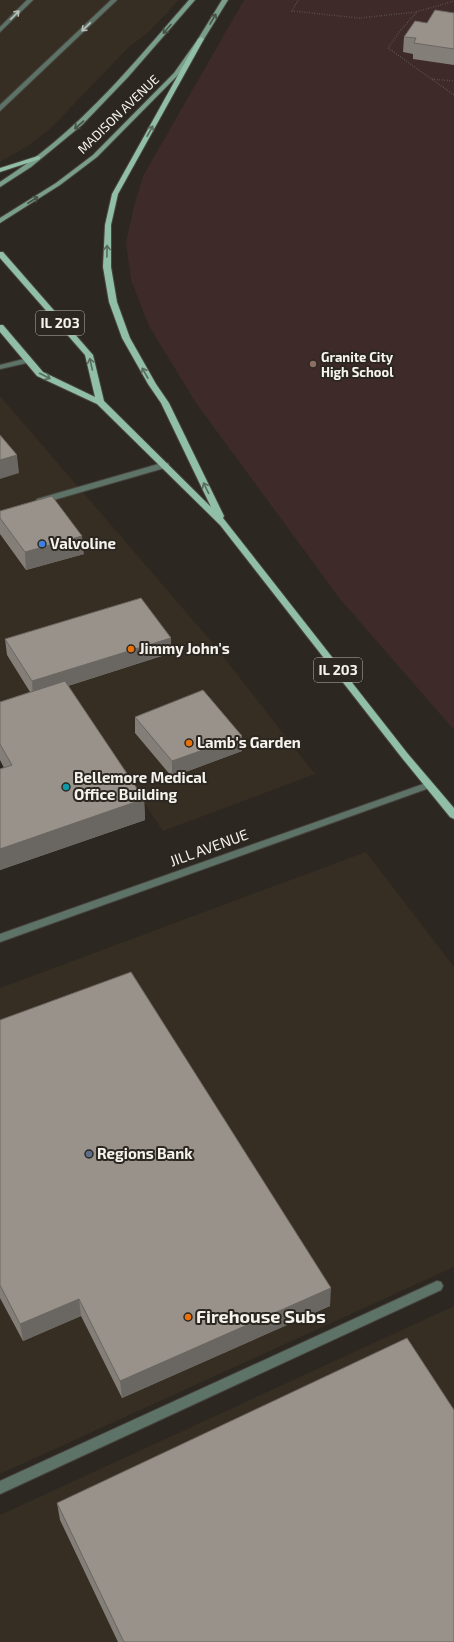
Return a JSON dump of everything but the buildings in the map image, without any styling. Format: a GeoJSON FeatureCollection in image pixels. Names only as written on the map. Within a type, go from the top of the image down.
{"type":"FeatureCollection","features":[{"type":"Feature","properties":{"kind":"main road","name":"MADISON AVENUE"},"geometry":{"type":"LineString","coordinates":[[0,185],[55,146],[90,115],[192,0]]}},
{"type":"Feature","properties":{"kind":"main road","name":"MADISON AVENUE"},"geometry":{"type":"LineString","coordinates":[[0,221],[58,184],[95,156],[176,74],[226,0]]}},
{"type":"Feature","properties":{"kind":"main road"},"geometry":{"type":"LineString","coordinates":[[201,39],[115,194],[108,225],[107,267],[113,302],[126,338],[152,384],[165,403],[223,523]]}},
{"type":"Feature","properties":{"kind":"main road"},"geometry":{"type":"LineString","coordinates":[[0,170],[38,158]]}},
{"type":"Feature","properties":{"kind":"main road","name":"IL 203"},"geometry":{"type":"LineString","coordinates":[[0,254],[89,355],[100,402]]}},
{"type":"Feature","properties":{"kind":"main road","name":"IL 203"},"geometry":{"type":"LineString","coordinates":[[0,328],[40,374],[100,402],[223,523],[454,816]]}},
{"type":"Feature","properties":{"kind":"street"},"geometry":{"type":"LineString","coordinates":[[0,30],[30,0]]}},
{"type":"Feature","properties":{"kind":"street"},"geometry":{"type":"LineString","coordinates":[[1,109],[114,0]]}},
{"type":"Feature","properties":{"kind":"street"},"geometry":{"type":"LineString","coordinates":[[0,368],[28,360]]}},
{"type":"Feature","properties":{"kind":"street"},"geometry":{"type":"LineString","coordinates":[[30,504],[165,465]]}},
{"type":"Feature","properties":{"kind":"street","name":"JILL AVENUE"},"geometry":{"type":"LineString","coordinates":[[0,938],[429,786]]}},
{"type":"Feature","properties":{"kind":"street"},"geometry":{"type":"LineString","coordinates":[[0,1488],[437,1286]]}},
{"type":"Feature","properties":{"kind":"path"},"geometry":{"type":"LineString","coordinates":[[298,0],[292,11],[360,18],[416,12],[454,1]]}},
{"type":"Feature","properties":{"kind":"path"},"geometry":{"type":"LineString","coordinates":[[416,12],[388,48],[454,95]]}},
{"type":"Feature","properties":{"kind":"path"},"geometry":{"type":"LineString","coordinates":[[432,78],[454,81]]}},
{"type":"Feature","properties":{"kind":"shaded area"},"geometry":{"type":"Polygon","coordinates":[[[0,0],[179,0],[150,31],[129,47],[52,127],[28,146],[0,162],[0,0]]]}},
{"type":"Feature","properties":{"kind":"shaded area","name":"Granite City High School"},"geometry":{"type":"Polygon","coordinates":[[[244,0],[454,0],[454,730],[340,599],[196,403],[149,326],[131,280],[126,242],[134,206],[143,176],[244,0]]]}},
{"type":"Feature","properties":{"kind":"shaded area"},"geometry":{"type":"Polygon","coordinates":[[[0,396],[211,641],[315,774],[163,831],[68,691],[0,714],[0,396]]]}},
{"type":"Feature","properties":{"kind":"shaded area"},"geometry":{"type":"Polygon","coordinates":[[[366,852],[454,967],[454,1267],[0,1474],[0,988],[366,852]]]}},
{"type":"Feature","properties":{"kind":"shaded area"},"geometry":{"type":"Polygon","coordinates":[[[454,1306],[454,1642],[0,1642],[0,1515],[454,1306]]]}},
{"type":"Feature","properties":{"kind":"place","name":"Granite City High School"},"geometry":{"type":"Point","coordinates":[313,364]}},
{"type":"Feature","properties":{"kind":"place","name":"Valvoline"},"geometry":{"type":"Point","coordinates":[42,544]}},
{"type":"Feature","properties":{"kind":"place","name":"Jimmy John's"},"geometry":{"type":"Point","coordinates":[131,649]}},
{"type":"Feature","properties":{"kind":"place","name":"Lamb's Garden"},"geometry":{"type":"Point","coordinates":[189,743]}},
{"type":"Feature","properties":{"kind":"place","name":"Bellemore Medical Office Building"},"geometry":{"type":"Point","coordinates":[66,787]}},
{"type":"Feature","properties":{"kind":"place","name":"Regions Bank"},"geometry":{"type":"Point","coordinates":[89,1154]}},
{"type":"Feature","properties":{"kind":"place","name":"Firehouse Subs"},"geometry":{"type":"Point","coordinates":[188,1317]}}]}
